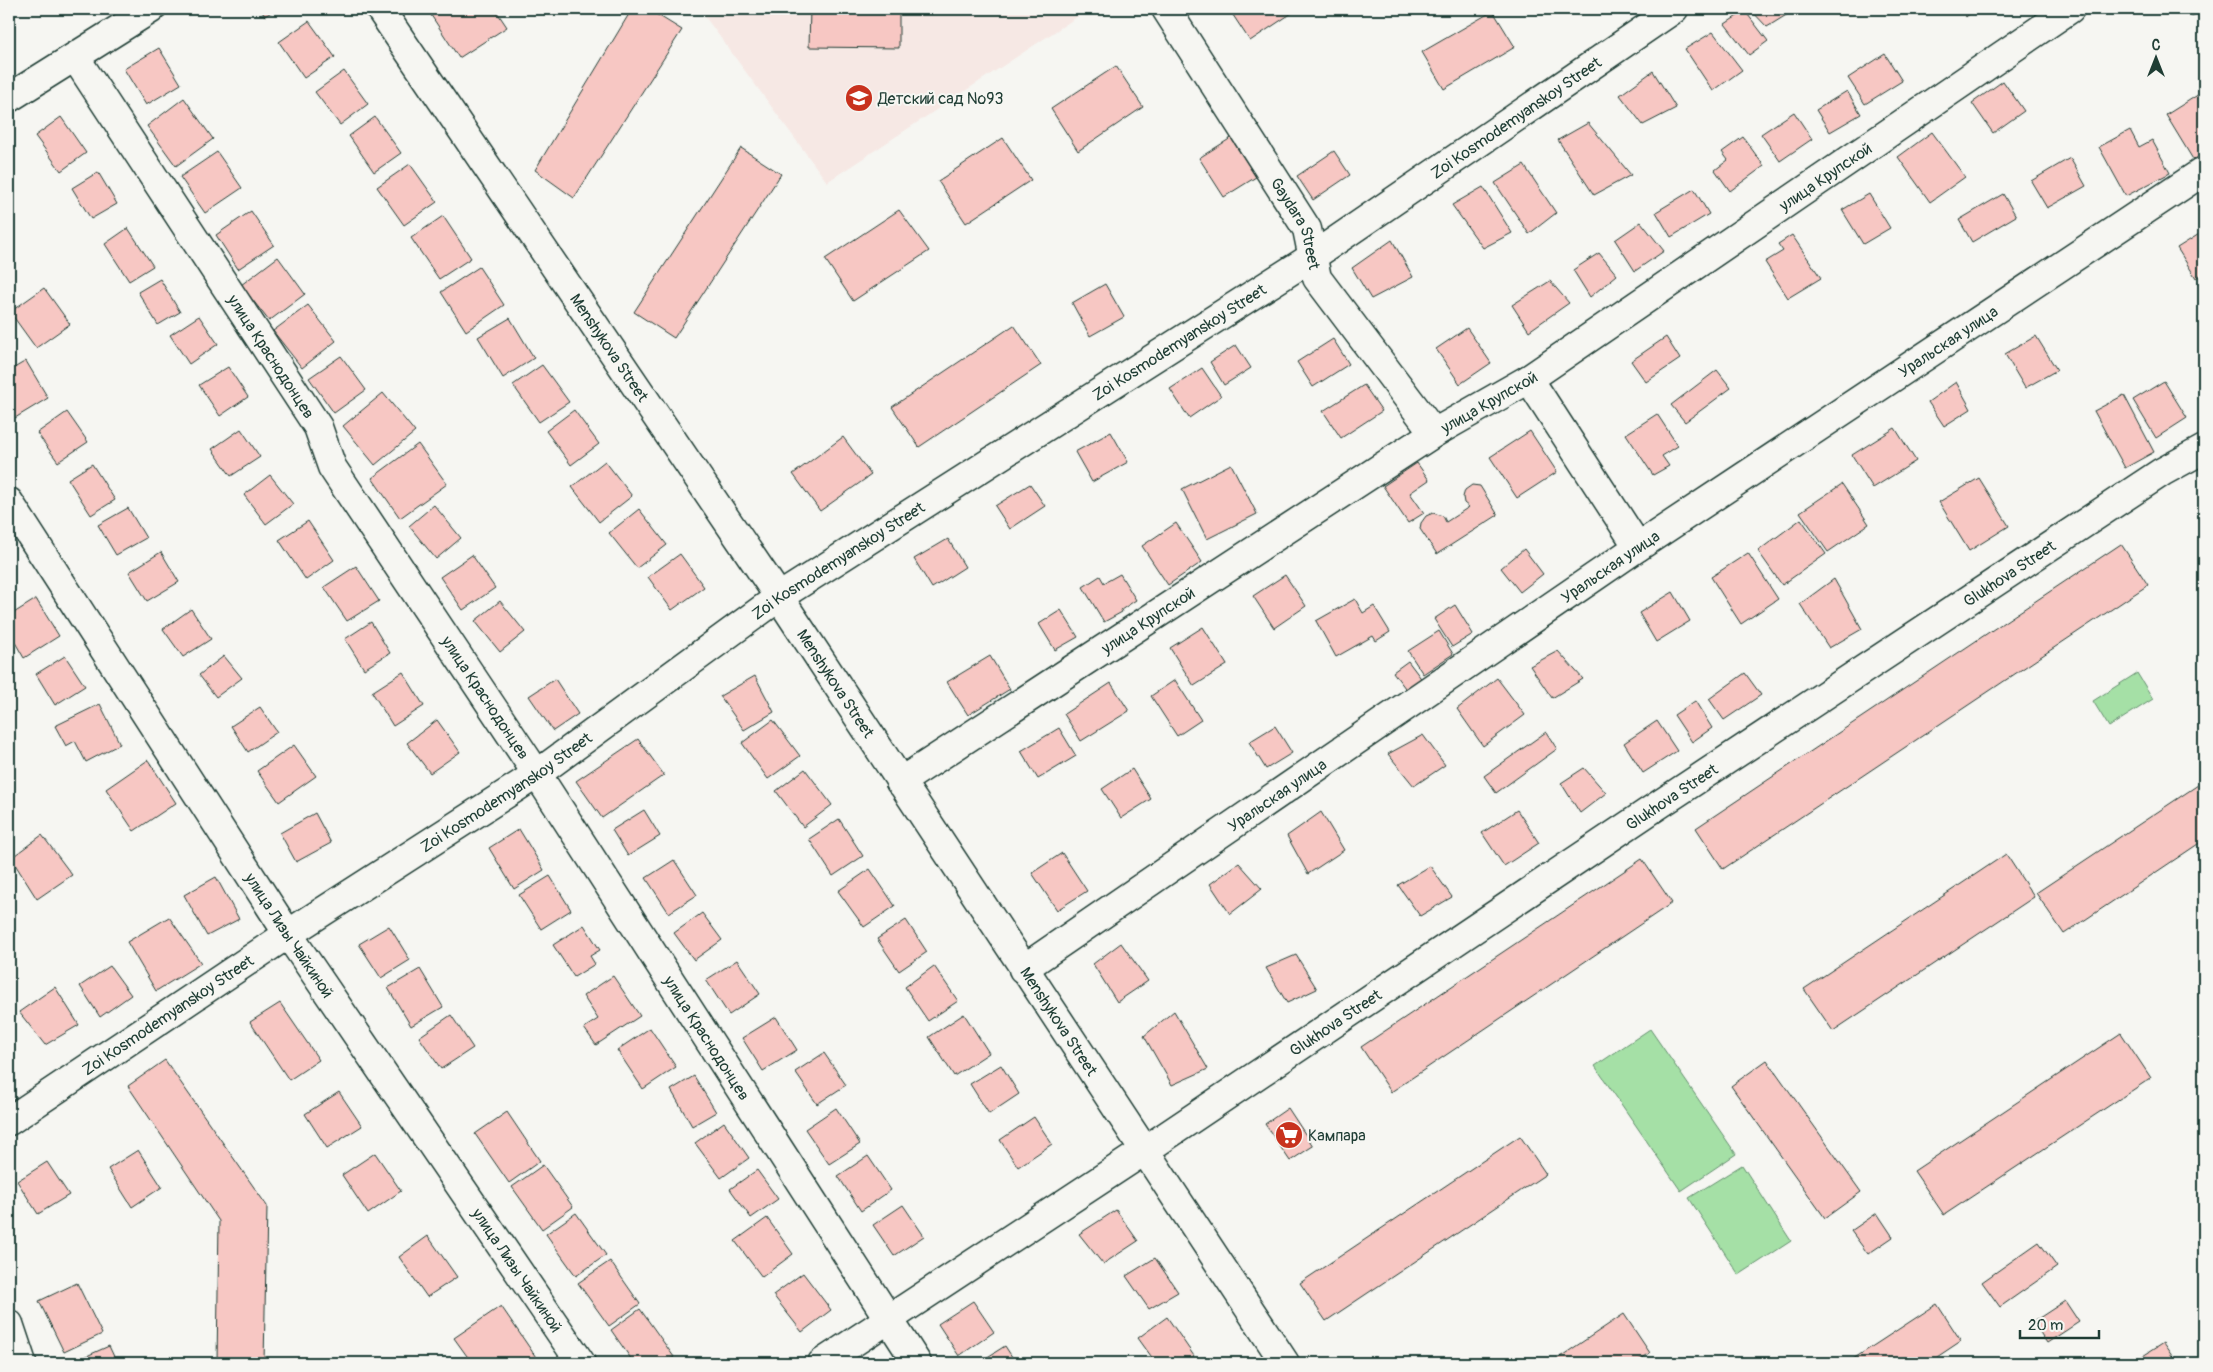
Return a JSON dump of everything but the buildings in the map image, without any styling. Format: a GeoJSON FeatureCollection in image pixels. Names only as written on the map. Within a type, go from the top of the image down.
{"type":"FeatureCollection","features":[{"type":"Feature","properties":{"kind":"street"},"geometry":{"type":"LineString","coordinates":[[9,98],[151,9]]}},
{"type":"Feature","properties":{"kind":"street","name":"Menshykova Street"},"geometry":{"type":"LineString","coordinates":[[380,9],[779,597],[1285,1363]]}},
{"type":"Feature","properties":{"kind":"street","name":"Gaydara Street"},"geometry":{"type":"LineString","coordinates":[[1166,9],[1307,229],[1317,278],[1434,433]]}},
{"type":"Feature","properties":{"kind":"street","name":"Zoi Kosmodemyanskoy Street"},"geometry":{"type":"LineString","coordinates":[[9,1121],[288,934],[538,774],[779,597],[1312,257],[1674,9]]}},
{"type":"Feature","properties":{"kind":"street","name":"улица Крупской"},"geometry":{"type":"LineString","coordinates":[[900,782],[1434,433],[1529,379],[2070,9]]}},
{"type":"Feature","properties":{"kind":"street","name":"улица Краснодонцев"},"geometry":{"type":"LineString","coordinates":[[75,58],[318,427],[332,467],[538,774],[917,1363]]}},
{"type":"Feature","properties":{"kind":"street","name":"Уральская улица"},"geometry":{"type":"LineString","coordinates":[[1023,969],[1638,547],[2204,171]]}},
{"type":"Feature","properties":{"kind":"street"},"geometry":{"type":"LineString","coordinates":[[1529,379],[1638,547]]}},
{"type":"Feature","properties":{"kind":"street","name":"Glukhova Street"},"geometry":{"type":"LineString","coordinates":[[822,1363],[1144,1151],[1651,810],[2162,472],[2204,449]]}},
{"type":"Feature","properties":{"kind":"street","name":"улица Лизы Чайкиной"},"geometry":{"type":"LineString","coordinates":[[9,502],[288,934],[581,1363]]}},
{"type":"Feature","properties":{"kind":"street"},"geometry":{"type":"LineString","coordinates":[[9,1324],[22,1363]]}},
{"type":"Feature","properties":{"kind":"shaded area","name":"Детский сад №93"},"geometry":{"type":"Polygon","coordinates":[[[703,9],[1089,9],[827,182],[703,14],[703,9]]]}},
{"type":"Feature","properties":{"kind":"green space"},"geometry":{"type":"Polygon","coordinates":[[[2137,673],[2153,699],[2109,727],[2093,701],[2137,673]]]}},
{"type":"Feature","properties":{"kind":"green space"},"geometry":{"type":"Polygon","coordinates":[[[1650,1029],[1736,1154],[1681,1191],[1595,1066],[1650,1029]]]}},
{"type":"Feature","properties":{"kind":"green space"},"geometry":{"type":"Polygon","coordinates":[[[1742,1165],[1791,1241],[1739,1275],[1689,1198],[1742,1165]]]}},
{"type":"Feature","properties":{"kind":"place","name":"Детский сад №93"},"geometry":{"type":"Point","coordinates":[859,98]}},
{"type":"Feature","properties":{"kind":"place","name":"Кампара"},"geometry":{"type":"Point","coordinates":[1289,1135]}}]}
